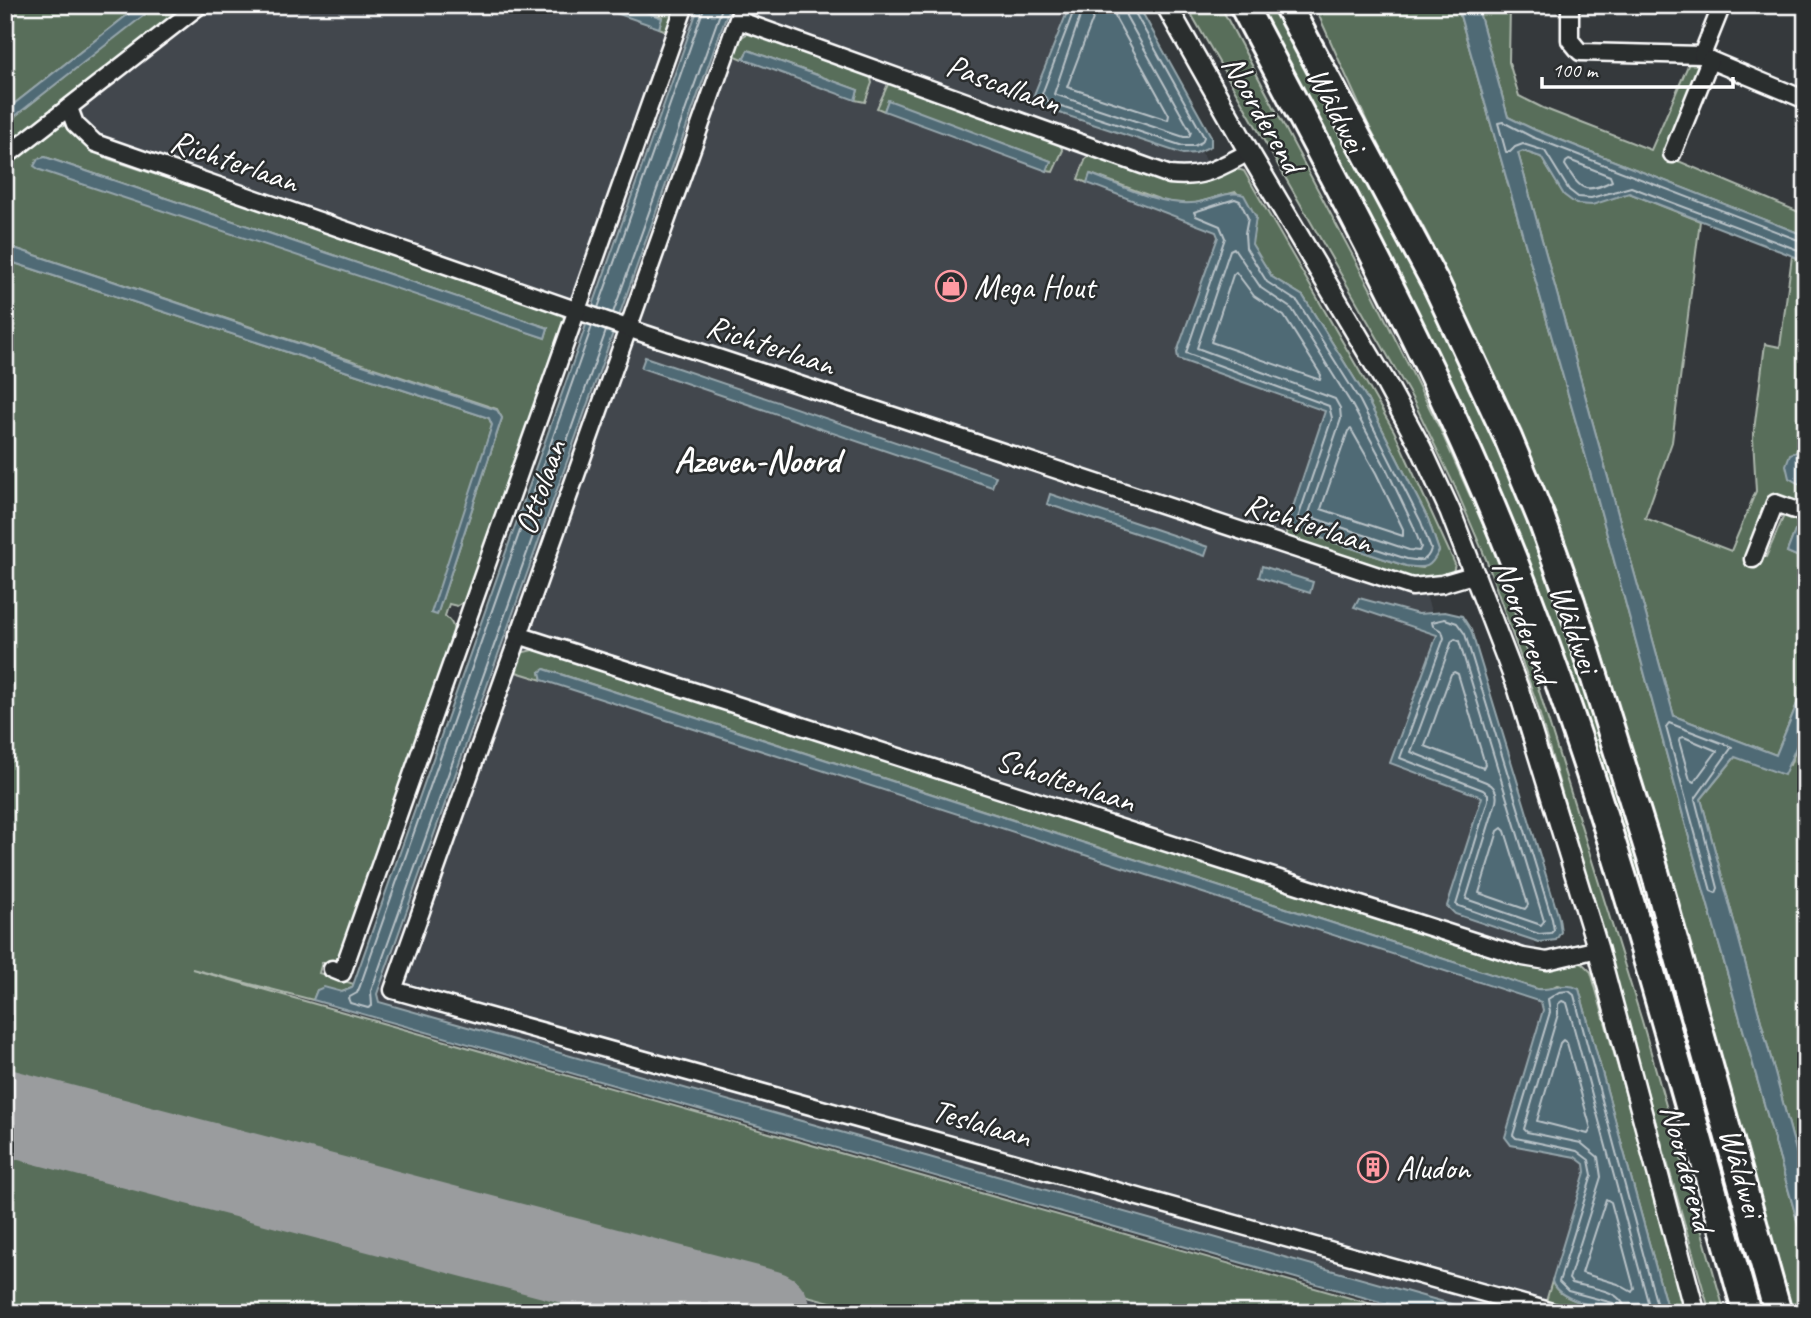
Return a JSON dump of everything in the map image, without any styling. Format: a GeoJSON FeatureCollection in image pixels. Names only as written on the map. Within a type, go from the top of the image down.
{"type":"FeatureCollection","features":[{"type":"Feature","properties":{"kind":"highway","name":"Wâldwei"},"geometry":{"type":"LineString","coordinates":[[1243,5],[1349,203],[1409,323],[1455,422],[1520,575],[1578,737],[1613,846],[1747,1313]]}},
{"type":"Feature","properties":{"kind":"highway","name":"Wâldwei"},"geometry":{"type":"LineString","coordinates":[[1287,5],[1437,286],[1508,438],[1549,542],[1571,602],[1652,861],[1778,1313]]}},
{"type":"Feature","properties":{"kind":"highway"},"geometry":{"type":"LineString","coordinates":[[1298,5],[1324,75]]}},
{"type":"Feature","properties":{"kind":"street"},"geometry":{"type":"LineString","coordinates":[[5,157],[200,5]]}},
{"type":"Feature","properties":{"kind":"street","name":"Ottolaan"},"geometry":{"type":"LineString","coordinates":[[332,970],[342,973],[462,616],[581,312],[685,5]]}},
{"type":"Feature","properties":{"kind":"street","name":"Noorderend"},"geometry":{"type":"LineString","coordinates":[[1166,5],[1393,396],[1450,511],[1476,574],[1518,688],[1598,949],[1695,1313]]}},
{"type":"Feature","properties":{"kind":"street"},"geometry":{"type":"LineString","coordinates":[[1570,5],[1570,40],[1580,52],[1706,57],[1806,100]]}},
{"type":"Feature","properties":{"kind":"street"},"geometry":{"type":"LineString","coordinates":[[1672,154],[1722,5]]}},
{"type":"Feature","properties":{"kind":"street","name":"Ottolaan"},"geometry":{"type":"LineString","coordinates":[[393,989],[519,635],[624,327],[740,12]]}},
{"type":"Feature","properties":{"kind":"street","name":"Pascallaan"},"geometry":{"type":"LineString","coordinates":[[740,12],[1170,175],[1190,177],[1217,170],[1249,152]]}},
{"type":"Feature","properties":{"kind":"street","name":"Richterlaan"},"geometry":{"type":"LineString","coordinates":[[69,108],[75,124],[95,143],[624,327],[1412,587],[1442,584],[1476,574]]}},
{"type":"Feature","properties":{"kind":"street"},"geometry":{"type":"LineString","coordinates":[[1753,559],[1775,503],[1806,514]]}},
{"type":"Feature","properties":{"kind":"street","name":"Scholtenlaan"},"geometry":{"type":"LineString","coordinates":[[519,635],[1523,957],[1547,961],[1598,949]]}},
{"type":"Feature","properties":{"kind":"street","name":"Teslalaan"},"geometry":{"type":"LineString","coordinates":[[393,989],[1556,1313]]}},
{"type":"Feature","properties":{"kind":"shaded area"},"geometry":{"type":"Polygon","coordinates":[[[147,5],[1122,5],[1405,528],[1650,1313],[1454,1313],[359,1002],[592,348],[5,150],[5,116],[147,5]]]}},
{"type":"Feature","properties":{"kind":"shaded area"},"geometry":{"type":"Polygon","coordinates":[[[5,916],[1403,1313],[48,1313],[5,1302],[5,916]]]}},
{"type":"Feature","properties":{"kind":"green space"},"geometry":{"type":"Polygon","coordinates":[[[5,5],[140,5],[5,111],[5,5]]]}},
{"type":"Feature","properties":{"kind":"green space"},"geometry":{"type":"Polygon","coordinates":[[[156,5],[187,5],[8,146],[5,144],[5,124],[156,5]]]}},
{"type":"Feature","properties":{"kind":"green space"},"geometry":{"type":"Polygon","coordinates":[[[628,5],[673,5],[675,10],[671,33],[659,28],[662,17],[628,5]]]}},
{"type":"Feature","properties":{"kind":"green space"},"geometry":{"type":"Polygon","coordinates":[[[1186,5],[1220,5],[1371,290],[1441,431],[1497,556],[1642,1021],[1725,1313],[1710,1313],[1536,701],[1486,559],[1412,398],[1186,5]]]}},
{"type":"Feature","properties":{"kind":"green space"},"geometry":{"type":"Polygon","coordinates":[[[1253,5],[1278,5],[1430,294],[1529,522],[1597,710],[1769,1313],[1753,1313],[1558,661],[1253,5]]]}},
{"type":"Feature","properties":{"kind":"green space"},"geometry":{"type":"Polygon","coordinates":[[[1314,5],[1457,5],[1587,461],[1694,856],[1806,1252],[1806,1313],[1785,1313],[1549,511],[1429,238],[1368,124],[1314,5]]]}},
{"type":"Feature","properties":{"kind":"green space"},"geometry":{"type":"Polygon","coordinates":[[[1477,5],[1510,5],[1509,62],[1519,96],[1651,150],[1689,63],[1699,64],[1700,69],[1664,155],[1806,215],[1806,236],[1508,117],[1477,5]]]}},
{"type":"Feature","properties":{"kind":"green space"},"geometry":{"type":"Polygon","coordinates":[[[752,31],[870,75],[872,83],[865,102],[855,100],[858,90],[748,50],[743,59],[731,54],[735,41],[752,31]]]}},
{"type":"Feature","properties":{"kind":"green space"},"geometry":{"type":"Polygon","coordinates":[[[889,82],[1056,140],[1063,150],[1053,172],[1047,171],[1051,161],[888,101],[884,111],[877,108],[889,82]]]}},
{"type":"Feature","properties":{"kind":"green space"},"geometry":{"type":"Polygon","coordinates":[[[63,125],[71,129],[91,150],[109,159],[553,307],[560,311],[565,320],[470,598],[457,606],[449,604],[445,616],[453,627],[455,641],[340,961],[322,962],[319,973],[354,984],[352,988],[342,992],[317,990],[313,1000],[192,969],[1403,1313],[872,1313],[5,1085],[5,260],[489,418],[492,425],[437,615],[502,418],[497,409],[5,245],[5,162],[53,126],[63,125]],[[45,157],[38,159],[545,338],[548,328],[45,157]]]}},
{"type":"Feature","properties":{"kind":"green space"},"geometry":{"type":"Polygon","coordinates":[[[1523,151],[1541,157],[1564,194],[1616,197],[1629,193],[1700,221],[1672,442],[1645,518],[1731,551],[1756,491],[1753,438],[1765,344],[1780,347],[1792,256],[1806,261],[1806,452],[1802,450],[1801,486],[1806,488],[1806,509],[1772,497],[1750,551],[1766,557],[1785,513],[1806,521],[1806,535],[1795,531],[1787,552],[1806,560],[1806,682],[1776,755],[1674,716],[1518,153],[1523,151]]]}},
{"type":"Feature","properties":{"kind":"green space"},"geometry":{"type":"Polygon","coordinates":[[[1093,154],[1181,182],[1199,182],[1232,170],[1244,171],[1394,431],[1455,564],[1452,576],[1417,582],[1285,539],[1288,522],[1297,530],[1406,566],[1423,568],[1439,551],[1428,519],[1366,397],[1303,296],[1272,277],[1251,244],[1256,217],[1236,192],[1192,204],[1167,202],[1091,174],[1087,183],[1078,179],[1086,158],[1093,154]]]}},
{"type":"Feature","properties":{"kind":"green space"},"geometry":{"type":"Polygon","coordinates":[[[537,649],[1522,964],[1575,961],[1583,964],[1591,972],[1687,1313],[1666,1313],[1667,1308],[1579,989],[1557,985],[1547,990],[1537,989],[545,669],[540,672],[542,680],[513,671],[520,653],[537,649]]]}},
{"type":"Feature","properties":{"kind":"green space"},"geometry":{"type":"Polygon","coordinates":[[[1806,724],[1806,1188],[1701,799],[1735,757],[1790,765],[1806,724]]]}},
{"type":"Feature","properties":{"kind":"green space"},"geometry":{"type":"Polygon","coordinates":[[[5,1143],[657,1313],[5,1313],[5,1143]]]}},
{"type":"Feature","properties":{"kind":"green space"},"geometry":{"type":"Polygon","coordinates":[[[1552,1281],[1562,1294],[1571,1299],[1622,1313],[1572,1313],[1545,1305],[1552,1281]]]}},
{"type":"Feature","properties":{"kind":"water"},"geometry":{"type":"Polygon","coordinates":[[[140,5],[157,5],[5,124],[5,111],[140,5]]]}},
{"type":"Feature","properties":{"kind":"water"},"geometry":{"type":"Polygon","coordinates":[[[593,5],[628,5],[662,18],[659,28],[593,5]]]}},
{"type":"Feature","properties":{"kind":"water"},"geometry":{"type":"Polygon","coordinates":[[[699,5],[730,5],[377,994],[379,1002],[1483,1313],[1419,1313],[313,1000],[317,990],[324,987],[342,992],[352,988],[699,5]]]}},
{"type":"Feature","properties":{"kind":"water"},"geometry":{"type":"Polygon","coordinates":[[[1070,5],[1138,5],[1211,136],[1211,146],[1196,153],[1183,154],[1044,108],[1033,97],[1070,5]]]}},
{"type":"Feature","properties":{"kind":"water"},"geometry":{"type":"Polygon","coordinates":[[[1457,5],[1477,5],[1508,117],[1806,236],[1806,261],[1629,193],[1592,205],[1576,204],[1564,195],[1541,157],[1523,151],[1518,153],[1674,716],[1776,755],[1806,682],[1806,724],[1784,775],[1735,757],[1701,799],[1806,1188],[1806,1252],[1694,856],[1587,461],[1457,5]]]}},
{"type":"Feature","properties":{"kind":"water"},"geometry":{"type":"Polygon","coordinates":[[[748,50],[858,90],[855,100],[743,59],[748,50]]]}},
{"type":"Feature","properties":{"kind":"water"},"geometry":{"type":"Polygon","coordinates":[[[888,100],[1051,161],[1047,171],[884,111],[888,100]]]}},
{"type":"Feature","properties":{"kind":"water"},"geometry":{"type":"Polygon","coordinates":[[[45,157],[548,328],[545,338],[34,166],[38,159],[45,157]]]}},
{"type":"Feature","properties":{"kind":"water"},"geometry":{"type":"Polygon","coordinates":[[[1090,174],[1152,198],[1178,203],[1198,202],[1231,194],[1244,195],[1256,217],[1252,244],[1272,277],[1303,296],[1366,397],[1428,519],[1439,551],[1429,565],[1406,566],[1297,530],[1288,522],[1325,411],[1178,359],[1177,352],[1218,237],[1216,232],[1087,183],[1090,174]]]}},
{"type":"Feature","properties":{"kind":"water"},"geometry":{"type":"Polygon","coordinates":[[[5,245],[497,410],[502,418],[437,615],[431,613],[492,425],[489,418],[5,260],[5,245]]]}},
{"type":"Feature","properties":{"kind":"water"},"geometry":{"type":"Polygon","coordinates":[[[645,357],[996,476],[992,487],[641,368],[645,357]]]}},
{"type":"Feature","properties":{"kind":"water"},"geometry":{"type":"Polygon","coordinates":[[[1802,450],[1806,452],[1806,488],[1789,478],[1786,465],[1790,454],[1802,450]]]}},
{"type":"Feature","properties":{"kind":"water"},"geometry":{"type":"Polygon","coordinates":[[[1050,494],[1208,547],[1205,556],[1047,504],[1050,494]]]}},
{"type":"Feature","properties":{"kind":"water"},"geometry":{"type":"Polygon","coordinates":[[[1795,531],[1806,535],[1806,560],[1787,552],[1795,531]]]}},
{"type":"Feature","properties":{"kind":"water"},"geometry":{"type":"Polygon","coordinates":[[[1262,566],[1313,582],[1310,593],[1259,577],[1262,566]]]}},
{"type":"Feature","properties":{"kind":"water"},"geometry":{"type":"Polygon","coordinates":[[[1359,598],[1418,614],[1445,612],[1462,616],[1471,630],[1559,918],[1561,932],[1556,940],[1539,942],[1455,914],[1447,906],[1482,797],[1390,763],[1437,635],[1354,607],[1359,598]]]}},
{"type":"Feature","properties":{"kind":"water"},"geometry":{"type":"Polygon","coordinates":[[[544,669],[1537,989],[1568,986],[1579,989],[1667,1308],[1666,1313],[1626,1313],[1592,1306],[1562,1293],[1555,1288],[1552,1281],[1585,1172],[1584,1164],[1575,1157],[1511,1145],[1505,1137],[1543,1010],[1541,1002],[542,680],[540,672],[544,669]]]}},
{"type":"Feature","properties":{"kind":"runway"},"geometry":{"type":"LineString","coordinates":[[5,1112],[768,1313]]}},
{"type":"Feature","properties":{"kind":"place","name":"Mega Hout"},"geometry":{"type":"Point","coordinates":[951,286]}},
{"type":"Feature","properties":{"kind":"place","name":"Aludon"},"geometry":{"type":"Point","coordinates":[1373,1167]}},
{"type":"Feature","properties":{"kind":"district","name":"Azeven-Noord"},"geometry":{"type":"Point","coordinates":[757,460]}}]}
